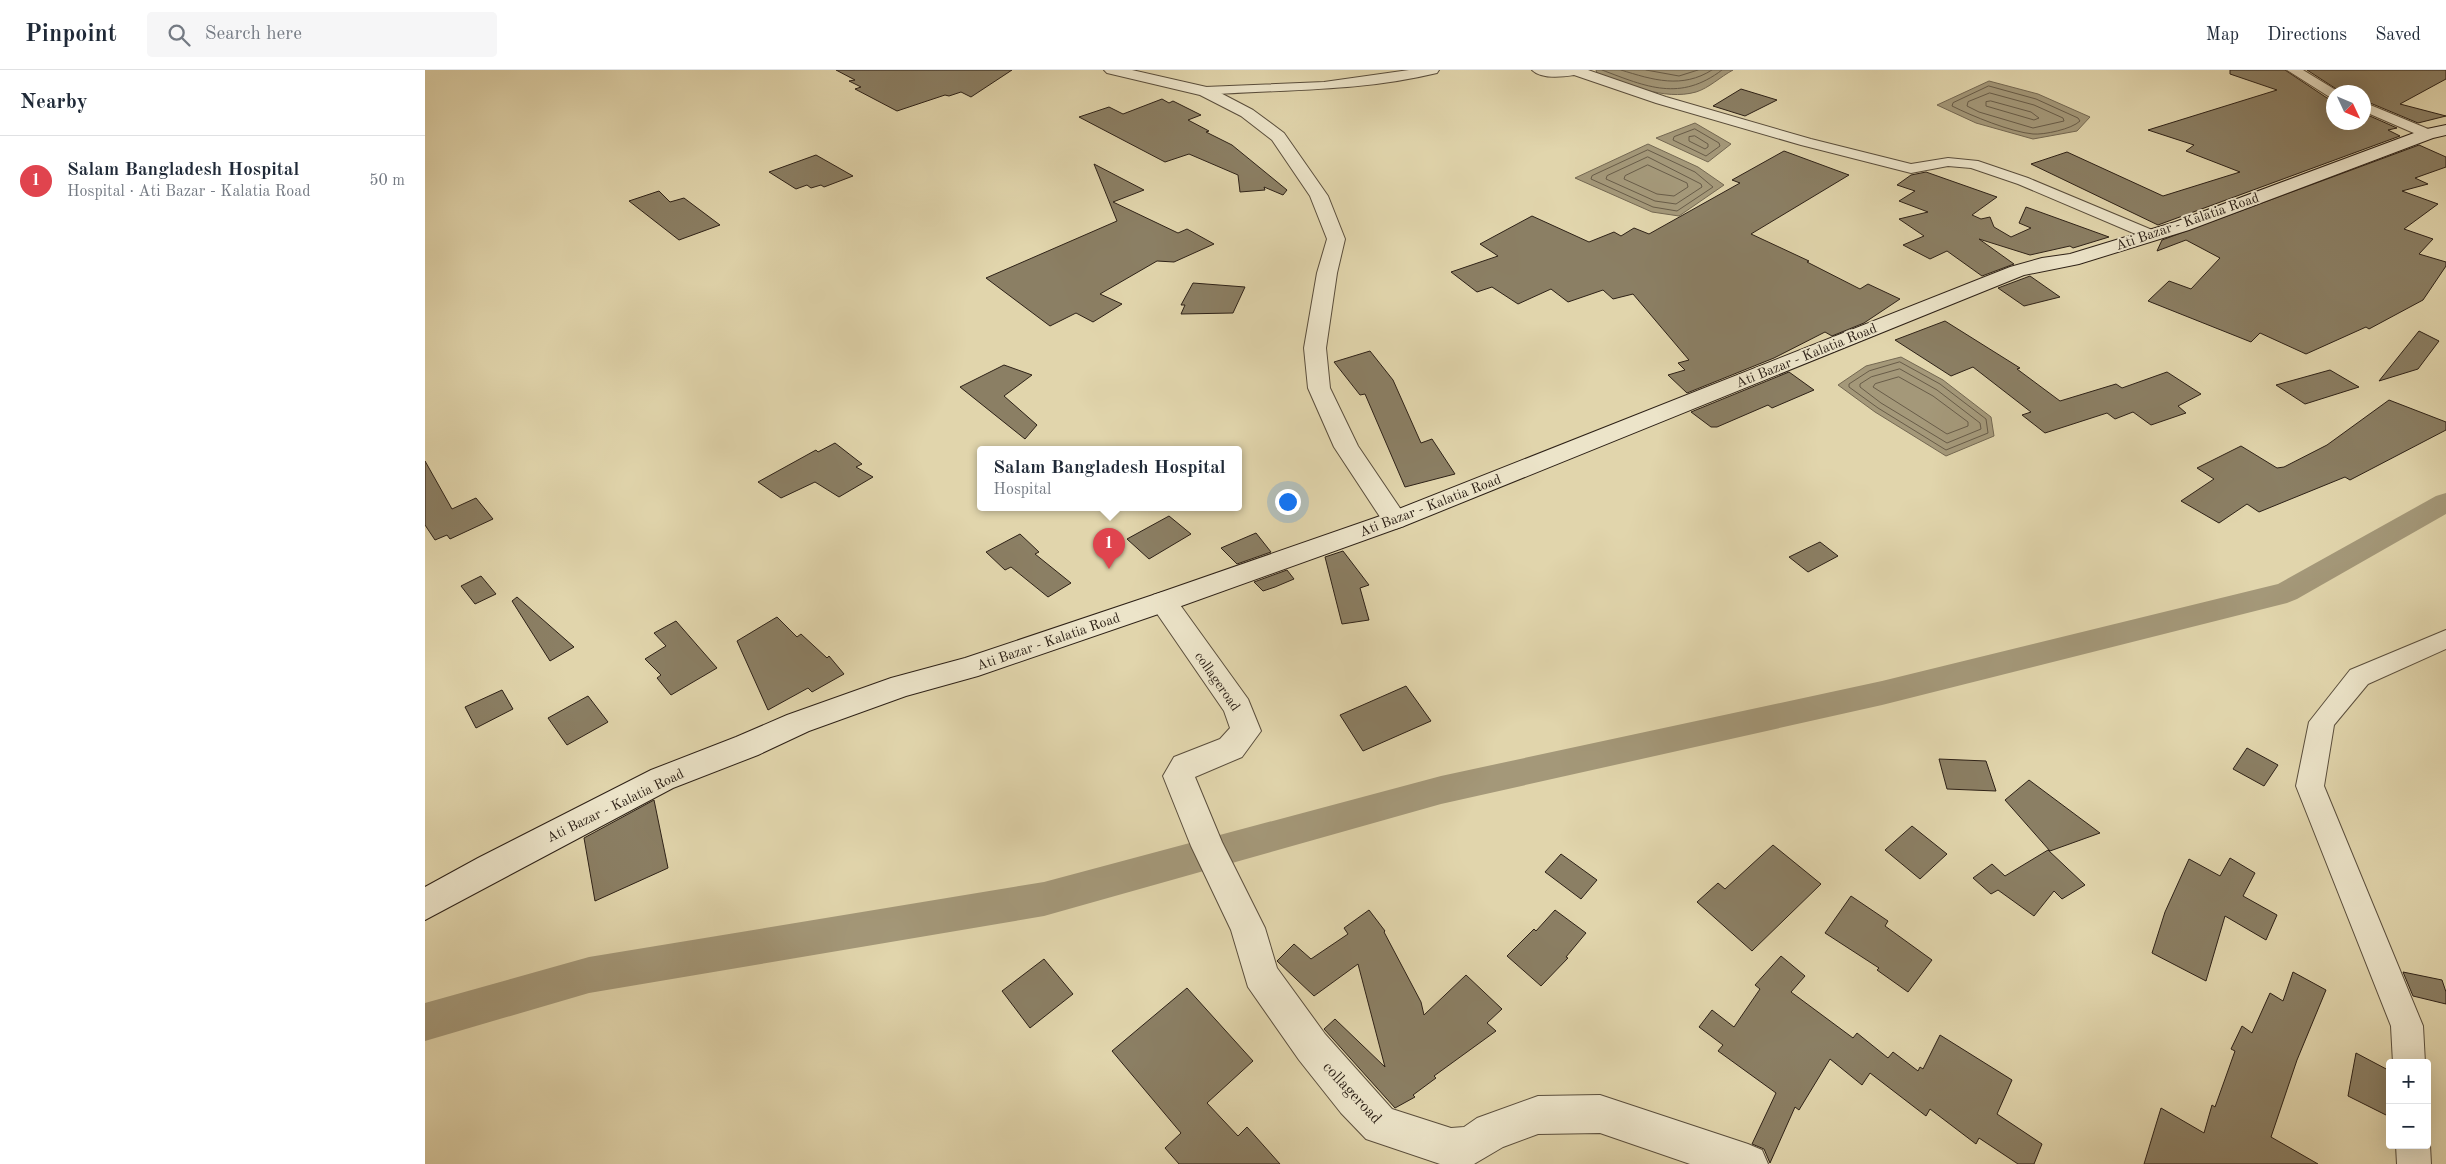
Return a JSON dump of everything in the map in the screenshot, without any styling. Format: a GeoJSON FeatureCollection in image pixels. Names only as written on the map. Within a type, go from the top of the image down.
{"type":"FeatureCollection","features":[{"type":"Feature","properties":{"kind":"main road"},"geometry":{"type":"LineString","coordinates":[[1111,70],[1205,91],[1247,113],[1278,137],[1319,196],[1336,239],[1327,273],[1315,348],[1319,388],[1346,447],[1395,520]]}},
{"type":"Feature","properties":{"kind":"main road","name":"Ati Bazar - Kalatia Road"},"geometry":{"type":"LineString","coordinates":[[425,905],[490,868],[661,779],[844,706],[968,668],[1163,602],[1395,520],[2017,272],[2042,264],[2071,260],[2151,235],[2437,132]]}},
{"type":"Feature","properties":{"kind":"main road","name":"collageroad"},"geometry":{"type":"LineString","coordinates":[[1163,602],[1238,707],[1244,720],[1246,731],[1231,748],[1185,766],[1180,771],[1179,776],[1207,846],[1257,953],[1261,975],[1307,1040],[1355,1099],[1380,1124],[1447,1156],[1470,1146],[1491,1132],[1538,1115],[1600,1114],[1748,1164]]}},
{"type":"Feature","properties":{"kind":"street"},"geometry":{"type":"LineString","coordinates":[[1205,91],[1357,83],[1432,70]]}},
{"type":"Feature","properties":{"kind":"street"},"geometry":{"type":"LineString","coordinates":[[1539,70],[1579,71],[1661,100],[1911,169],[1948,162],[1973,164],[2023,182],[2151,235]]}},
{"type":"Feature","properties":{"kind":"street"},"geometry":{"type":"LineString","coordinates":[[2294,70],[2326,89]]}},
{"type":"Feature","properties":{"kind":"street"},"geometry":{"type":"LineString","coordinates":[[2371,109],[2437,132]]}},
{"type":"Feature","properties":{"kind":"street"},"geometry":{"type":"LineString","coordinates":[[2409,1059],[2407,1026],[2310,786],[2322,722],[2359,677],[2446,639]]}},
{"type":"Feature","properties":{"kind":"street"},"geometry":{"type":"LineString","coordinates":[[2413,1149],[2414,1164]]}},
{"type":"Feature","properties":{"kind":"water"},"geometry":{"type":"Polygon","coordinates":[[[1596,70],[1733,70],[1696,92],[1671,94],[1633,86],[1597,73],[1596,70]]]}},
{"type":"Feature","properties":{"kind":"water"},"geometry":{"type":"Polygon","coordinates":[[[1989,81],[2038,94],[2090,117],[2077,131],[2033,139],[1976,123],[1937,105],[1989,81]]]}},
{"type":"Feature","properties":{"kind":"water"},"geometry":{"type":"Polygon","coordinates":[[[1695,123],[1731,144],[1708,162],[1656,138],[1695,123]]]}},
{"type":"Feature","properties":{"kind":"water"},"geometry":{"type":"Polygon","coordinates":[[[1648,144],[1698,167],[1724,185],[1679,216],[1652,212],[1575,178],[1648,144]]]}},
{"type":"Feature","properties":{"kind":"water"},"geometry":{"type":"Polygon","coordinates":[[[1901,357],[1943,380],[1991,417],[1994,436],[1946,456],[1875,412],[1838,385],[1866,366],[1901,357]]]}},
{"type":"Feature","properties":{"kind":"building"},"geometry":{"type":"Polygon","coordinates":[[[836,70],[1012,70],[971,97],[961,92],[949,96],[945,95],[897,111],[855,89],[861,87],[849,81],[855,80],[836,70]]]}},
{"type":"Feature","properties":{"kind":"building"},"geometry":{"type":"Polygon","coordinates":[[[2230,70],[2285,70],[2326,97],[2326,130],[2371,130],[2371,117],[2397,128],[2388,130],[2400,136],[2158,225],[2031,164],[2067,152],[2163,196],[2240,172],[2186,151],[2194,145],[2148,130],[2277,90],[2230,74],[2230,70]]]}},
{"type":"Feature","properties":{"kind":"building"},"geometry":{"type":"Polygon","coordinates":[[[2307,70],[2446,70],[2446,79],[2400,104],[2446,116],[2418,123],[2371,103],[2371,85],[2330,85],[2307,70]]]}},
{"type":"Feature","properties":{"kind":"building"},"geometry":{"type":"Polygon","coordinates":[[[1741,89],[1777,100],[1745,116],[1713,106],[1741,89]]]}},
{"type":"Feature","properties":{"kind":"building"},"geometry":{"type":"Polygon","coordinates":[[[1162,99],[1169,103],[1173,101],[1201,115],[1188,120],[1209,131],[1206,132],[1232,145],[1287,190],[1283,195],[1264,187],[1265,190],[1240,192],[1238,175],[1189,154],[1165,162],[1079,117],[1109,107],[1123,114],[1162,99]]]}},
{"type":"Feature","properties":{"kind":"building"},"geometry":{"type":"Polygon","coordinates":[[[2419,145],[2446,157],[2446,167],[2415,178],[2428,184],[2402,191],[2438,204],[2404,229],[2433,239],[2419,254],[2446,262],[2446,266],[2423,300],[2369,329],[2366,327],[2306,354],[2260,333],[2251,342],[2148,301],[2169,281],[2191,289],[2220,258],[2186,240],[2157,251],[2162,240],[2419,145]]]}},
{"type":"Feature","properties":{"kind":"building"},"geometry":{"type":"Polygon","coordinates":[[[1784,151],[1849,175],[1751,234],[1809,261],[1807,262],[1860,289],[1868,284],[1900,299],[1864,323],[1832,336],[1825,332],[1774,358],[1687,393],[1668,375],[1685,370],[1678,363],[1689,360],[1633,294],[1613,299],[1603,290],[1568,302],[1551,289],[1518,304],[1492,287],[1477,292],[1451,272],[1498,256],[1480,244],[1532,216],[1589,242],[1614,232],[1621,236],[1634,228],[1649,234],[1740,183],[1732,180],[1784,151]]]}},
{"type":"Feature","properties":{"kind":"building"},"geometry":{"type":"Polygon","coordinates":[[[816,155],[853,176],[824,187],[821,185],[811,188],[807,185],[796,189],[769,172],[816,155]]]}},
{"type":"Feature","properties":{"kind":"building"},"geometry":{"type":"Polygon","coordinates":[[[1094,164],[1144,190],[1113,202],[1178,233],[1187,229],[1214,244],[1174,262],[1157,261],[1100,294],[1122,304],[1093,322],[1076,313],[1050,326],[986,278],[1117,221],[1094,164]]]}},
{"type":"Feature","properties":{"kind":"building"},"geometry":{"type":"Polygon","coordinates":[[[1926,172],[1997,197],[1972,215],[1981,219],[1990,217],[1994,227],[2011,237],[2031,228],[2019,223],[2026,207],[2109,237],[2073,248],[2070,246],[2030,255],[1979,239],[2014,264],[1982,276],[1947,251],[1930,259],[1903,245],[1924,236],[1899,219],[1928,212],[1899,201],[1915,191],[1897,185],[1911,175],[1926,172]]]}},
{"type":"Feature","properties":{"kind":"building"},"geometry":{"type":"Polygon","coordinates":[[[659,191],[670,202],[684,198],[720,225],[679,240],[629,201],[659,191]]]}},
{"type":"Feature","properties":{"kind":"building"},"geometry":{"type":"Polygon","coordinates":[[[2030,276],[2060,297],[2024,306],[1998,288],[2030,276]]]}},
{"type":"Feature","properties":{"kind":"building"},"geometry":{"type":"Polygon","coordinates":[[[1193,283],[1245,287],[1233,313],[1181,314],[1185,305],[1181,305],[1193,283]]]}},
{"type":"Feature","properties":{"kind":"building"},"geometry":{"type":"Polygon","coordinates":[[[1945,321],[2020,368],[2017,369],[2060,401],[2116,384],[2122,388],[2167,372],[2201,394],[2178,406],[2186,413],[2151,425],[2133,412],[2115,419],[2107,413],[2045,433],[2022,415],[2031,412],[1973,367],[1951,376],[1895,340],[1945,321]]]}},
{"type":"Feature","properties":{"kind":"building"},"geometry":{"type":"Polygon","coordinates":[[[2419,331],[2439,341],[2418,369],[2379,381],[2419,331]]]}},
{"type":"Feature","properties":{"kind":"building"},"geometry":{"type":"Polygon","coordinates":[[[1370,351],[1393,380],[1421,443],[1432,439],[1455,474],[1405,487],[1365,394],[1360,395],[1334,362],[1370,351]]]}},
{"type":"Feature","properties":{"kind":"building"},"geometry":{"type":"Polygon","coordinates":[[[1004,365],[1032,375],[1004,396],[1037,425],[1025,439],[960,387],[1004,365]]]}},
{"type":"Feature","properties":{"kind":"building"},"geometry":{"type":"Polygon","coordinates":[[[2330,370],[2359,387],[2305,404],[2276,385],[2330,370]]]}},
{"type":"Feature","properties":{"kind":"building"},"geometry":{"type":"Polygon","coordinates":[[[1789,372],[1814,390],[1772,408],[1768,405],[1717,427],[1711,427],[1691,412],[1789,372]]]}},
{"type":"Feature","properties":{"kind":"building"},"geometry":{"type":"Polygon","coordinates":[[[2389,400],[2446,422],[2446,430],[2350,480],[2345,477],[2259,512],[2247,504],[2219,523],[2181,501],[2214,479],[2197,468],[2241,446],[2277,468],[2284,467],[2327,445],[2389,400]]]}},
{"type":"Feature","properties":{"kind":"building"},"geometry":{"type":"Polygon","coordinates":[[[835,443],[862,464],[856,467],[873,477],[839,497],[815,482],[781,498],[758,482],[816,450],[818,452],[835,443]]]}},
{"type":"Feature","properties":{"kind":"building"},"geometry":{"type":"Polygon","coordinates":[[[425,461],[452,509],[476,498],[493,519],[450,539],[447,535],[435,540],[425,525],[425,461]]]}},
{"type":"Feature","properties":{"kind":"building"},"geometry":{"type":"Polygon","coordinates":[[[1169,516],[1191,534],[1149,559],[1127,539],[1169,516]]]}},
{"type":"Feature","properties":{"kind":"building"},"geometry":{"type":"Polygon","coordinates":[[[1256,533],[1271,552],[1237,564],[1221,548],[1256,533]]]}},
{"type":"Feature","properties":{"kind":"building"},"geometry":{"type":"Polygon","coordinates":[[[1020,534],[1039,552],[1035,554],[1071,583],[1048,597],[1011,567],[1005,570],[986,552],[1020,534]]]}},
{"type":"Feature","properties":{"kind":"building"},"geometry":{"type":"Polygon","coordinates":[[[1820,542],[1838,556],[1808,572],[1789,557],[1820,542]]]}},
{"type":"Feature","properties":{"kind":"building"},"geometry":{"type":"Polygon","coordinates":[[[1343,551],[1369,585],[1360,588],[1369,620],[1342,624],[1325,557],[1343,551]]]}},
{"type":"Feature","properties":{"kind":"building"},"geometry":{"type":"Polygon","coordinates":[[[1287,570],[1294,579],[1275,587],[1263,591],[1254,582],[1287,570]]]}},
{"type":"Feature","properties":{"kind":"building"},"geometry":{"type":"Polygon","coordinates":[[[481,576],[496,594],[475,604],[461,586],[481,576]]]}},
{"type":"Feature","properties":{"kind":"building"},"geometry":{"type":"Polygon","coordinates":[[[517,597],[574,647],[550,661],[512,601],[517,597]]]}},
{"type":"Feature","properties":{"kind":"building"},"geometry":{"type":"Polygon","coordinates":[[[777,617],[797,637],[801,634],[827,658],[829,656],[844,674],[812,692],[808,688],[768,710],[737,641],[777,617]]]}},
{"type":"Feature","properties":{"kind":"building"},"geometry":{"type":"Polygon","coordinates":[[[676,621],[717,668],[671,695],[657,678],[661,675],[645,659],[666,646],[654,633],[676,621]]]}},
{"type":"Feature","properties":{"kind":"building"},"geometry":{"type":"Polygon","coordinates":[[[1406,686],[1431,721],[1363,751],[1340,715],[1406,686]]]}},
{"type":"Feature","properties":{"kind":"building"},"geometry":{"type":"Polygon","coordinates":[[[502,690],[513,709],[476,728],[465,707],[502,690]]]}},
{"type":"Feature","properties":{"kind":"building"},"geometry":{"type":"Polygon","coordinates":[[[588,696],[608,722],[567,745],[548,718],[588,696]]]}},
{"type":"Feature","properties":{"kind":"building"},"geometry":{"type":"Polygon","coordinates":[[[2247,748],[2278,765],[2264,786],[2233,769],[2247,748]]]}},
{"type":"Feature","properties":{"kind":"building"},"geometry":{"type":"Polygon","coordinates":[[[1939,759],[1986,761],[1996,791],[1947,789],[1939,759]]]}},
{"type":"Feature","properties":{"kind":"building"},"geometry":{"type":"Polygon","coordinates":[[[2029,780],[2100,833],[2050,851],[2005,800],[2029,780]]]}},
{"type":"Feature","properties":{"kind":"building"},"geometry":{"type":"Polygon","coordinates":[[[654,800],[668,868],[595,901],[584,838],[654,800]]]}},
{"type":"Feature","properties":{"kind":"building"},"geometry":{"type":"Polygon","coordinates":[[[1912,826],[1947,854],[1920,879],[1885,850],[1912,826]]]}},
{"type":"Feature","properties":{"kind":"building"},"geometry":{"type":"Polygon","coordinates":[[[1773,845],[1821,884],[1752,951],[1697,902],[1718,883],[1725,889],[1773,845]]]}},
{"type":"Feature","properties":{"kind":"building"},"geometry":{"type":"Polygon","coordinates":[[[2048,850],[2085,885],[2062,899],[2054,891],[2034,916],[1998,890],[1991,894],[1973,878],[1992,864],[2005,876],[2048,850]]]}},
{"type":"Feature","properties":{"kind":"building"},"geometry":{"type":"Polygon","coordinates":[[[1561,854],[1597,880],[1581,899],[1545,872],[1561,854]]]}},
{"type":"Feature","properties":{"kind":"building"},"geometry":{"type":"Polygon","coordinates":[[[2230,858],[2255,873],[2243,896],[2277,915],[2266,940],[2225,916],[2206,981],[2152,953],[2165,912],[2189,859],[2220,876],[2230,858]]]}},
{"type":"Feature","properties":{"kind":"building"},"geometry":{"type":"Polygon","coordinates":[[[1851,896],[1888,921],[1885,926],[1932,960],[1908,992],[1877,970],[1879,968],[1825,933],[1851,896]]]}},
{"type":"Feature","properties":{"kind":"building"},"geometry":{"type":"Polygon","coordinates":[[[1369,910],[1385,931],[1421,1002],[1424,1015],[1466,975],[1502,1009],[1487,1023],[1496,1031],[1434,1076],[1436,1078],[1413,1095],[1415,1097],[1395,1108],[1324,1029],[1335,1019],[1385,1067],[1358,964],[1314,996],[1277,961],[1294,944],[1311,959],[1348,934],[1344,928],[1369,910]]]}},
{"type":"Feature","properties":{"kind":"building"},"geometry":{"type":"Polygon","coordinates":[[[1555,910],[1586,933],[1566,957],[1568,958],[1541,986],[1507,956],[1534,929],[1536,931],[1555,910]]]}},
{"type":"Feature","properties":{"kind":"building"},"geometry":{"type":"Polygon","coordinates":[[[1781,956],[1805,976],[1791,992],[1853,1038],[1857,1033],[1888,1058],[1893,1052],[1918,1071],[1920,1067],[1923,1069],[1940,1035],[2012,1080],[1997,1114],[2042,1144],[2034,1164],[2018,1164],[1979,1138],[1976,1144],[1930,1109],[1926,1116],[1870,1073],[1862,1085],[1830,1059],[1799,1110],[1795,1107],[1770,1163],[1764,1149],[1752,1144],[1776,1093],[1718,1051],[1723,1045],[1699,1027],[1712,1010],[1734,1027],[1760,989],[1755,985],[1781,956]]]}},
{"type":"Feature","properties":{"kind":"building"},"geometry":{"type":"Polygon","coordinates":[[[1044,959],[1073,994],[1030,1028],[1002,991],[1044,959]]]}},
{"type":"Feature","properties":{"kind":"building"},"geometry":{"type":"Polygon","coordinates":[[[2293,972],[2326,990],[2297,1060],[2271,1137],[2318,1164],[2144,1164],[2161,1108],[2204,1133],[2212,1105],[2215,1107],[2235,1051],[2231,1049],[2242,1026],[2252,1033],[2270,993],[2283,1001],[2293,972]]]}},
{"type":"Feature","properties":{"kind":"building"},"geometry":{"type":"Polygon","coordinates":[[[2403,972],[2442,980],[2446,992],[2446,1004],[2413,996],[2403,972]]]}},
{"type":"Feature","properties":{"kind":"building"},"geometry":{"type":"Polygon","coordinates":[[[1187,988],[1253,1061],[1207,1103],[1238,1136],[1247,1127],[1280,1164],[1179,1164],[1165,1148],[1181,1133],[1112,1051],[1187,988]]]}},
{"type":"Feature","properties":{"kind":"building"},"geometry":{"type":"Polygon","coordinates":[[[2356,1053],[2386,1069],[2386,1115],[2348,1096],[2356,1053]]]}},
{"type":"Feature","properties":{"kind":"waterway"},"geometry":{"type":"LineString","coordinates":[[425,1022],[589,975],[1044,899],[1441,790],[1882,693],[2287,592],[2446,502]]}},
{"type":"Feature","properties":{"kind":"place","name":"Salam Bangladesh Hospital"},"geometry":{"type":"Point","coordinates":[1109,569]}}]}
